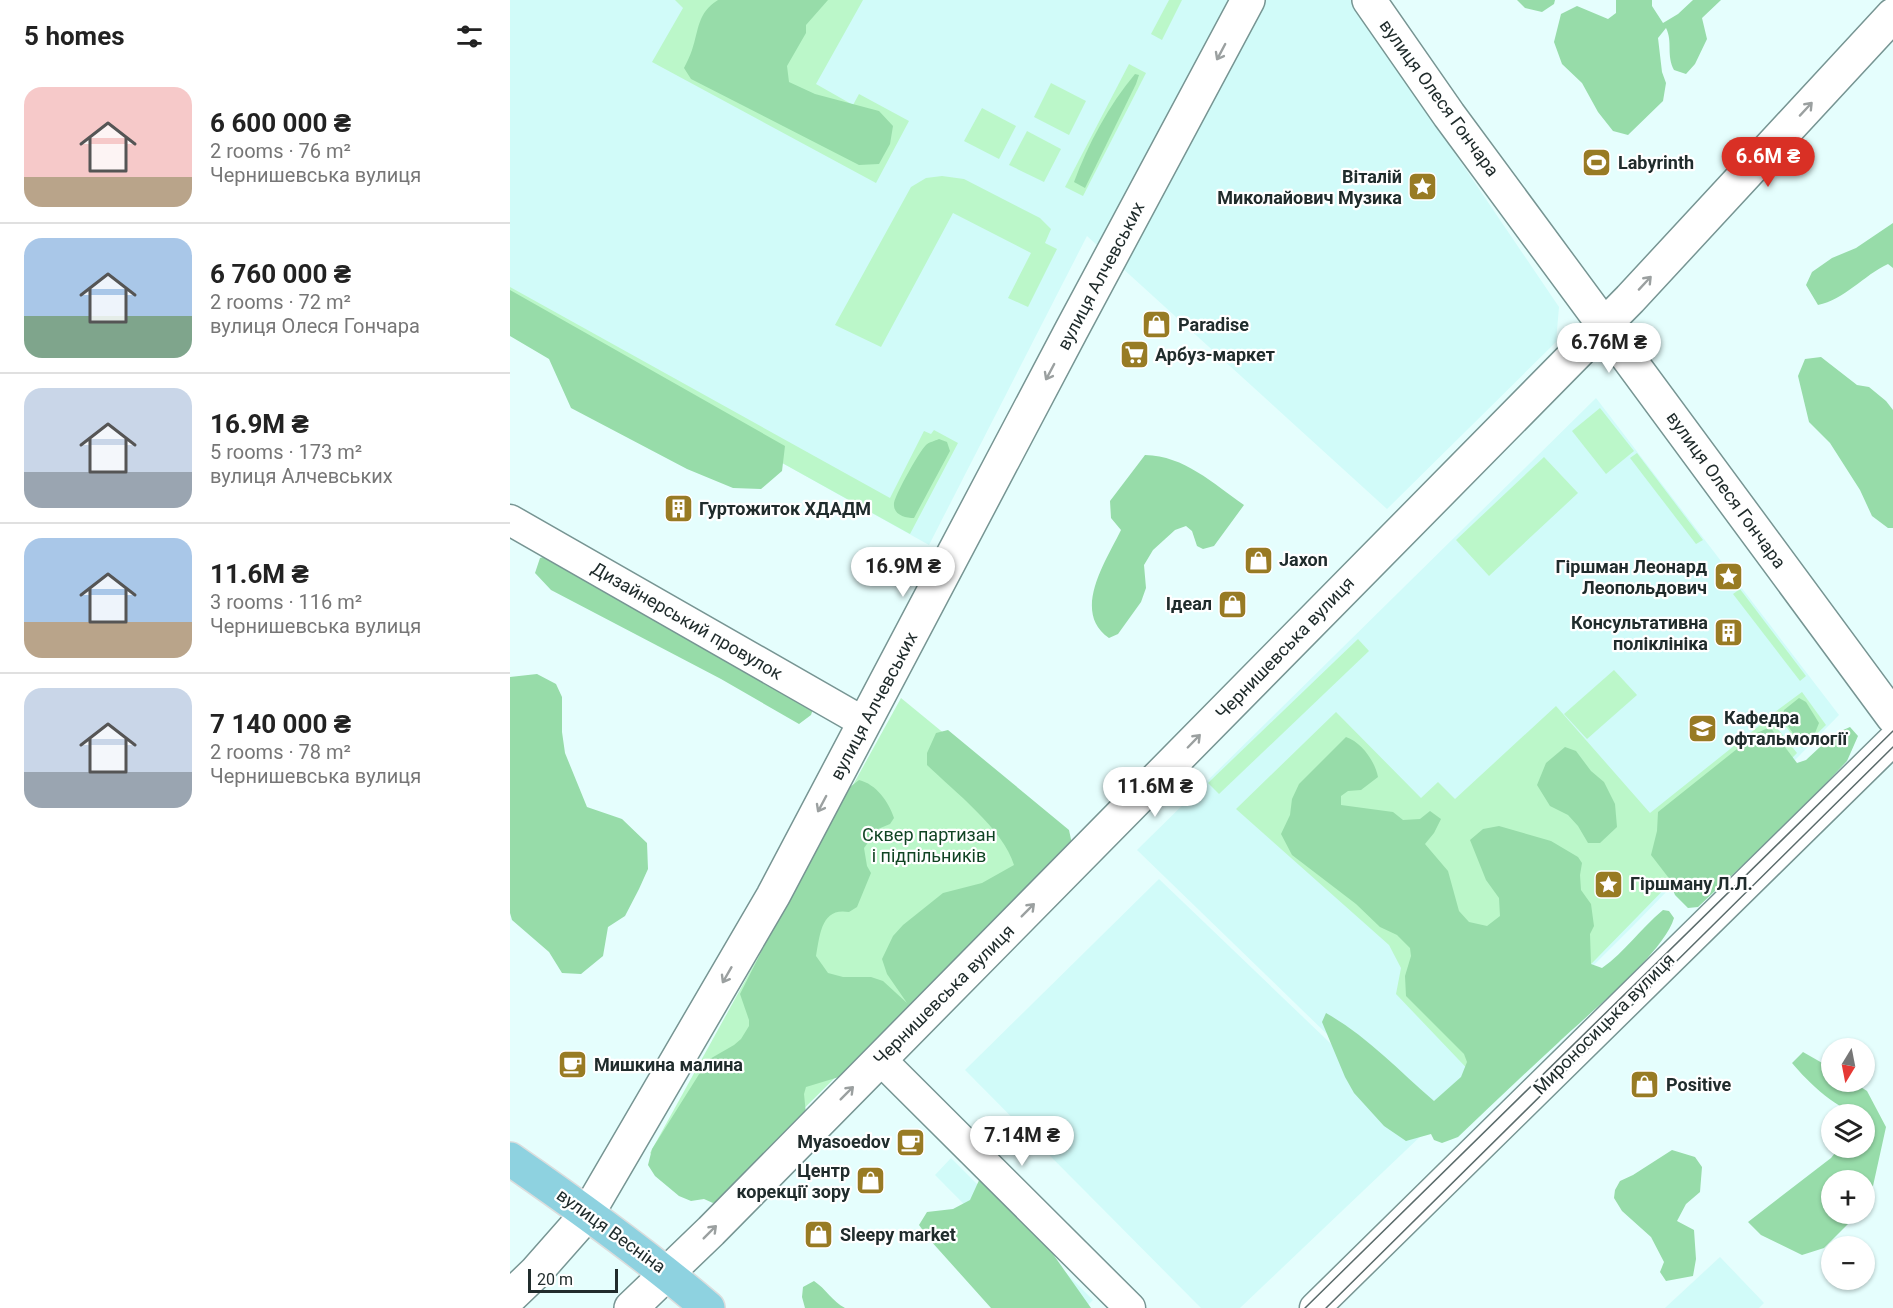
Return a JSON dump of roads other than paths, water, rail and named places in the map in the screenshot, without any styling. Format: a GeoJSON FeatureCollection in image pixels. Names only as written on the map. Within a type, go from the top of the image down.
{"type":"FeatureCollection","features":[{"type":"Feature","properties":{"kind":"main road","name":"вулиця Весніна"},"geometry":{"type":"LineString","coordinates":[[510,1159],[588,1213],[668,1274],[708,1308]]}},
{"type":"Feature","properties":{"kind":"street","name":"вулиця Алчевських"},"geometry":{"type":"LineString","coordinates":[[510,1297],[536,1272],[588,1213],[774,896],[1248,0]]}},
{"type":"Feature","properties":{"kind":"street","name":"вулиця Олеся Гончара"},"geometry":{"type":"LineString","coordinates":[[1369,0],[1449,115],[1893,717]]}},
{"type":"Feature","properties":{"kind":"street","name":"Чернишевська вулиця"},"geometry":{"type":"LineString","coordinates":[[631,1308],[668,1274],[1604,325],[1893,15]]}},
{"type":"Feature","properties":{"kind":"street","name":"Дизайнерський провулок"},"geometry":{"type":"LineString","coordinates":[[510,520],[865,723]]}},
{"type":"Feature","properties":{"kind":"street","name":"Мироносицька вулиця"},"geometry":{"type":"LineString","coordinates":[[1315,1308],[1893,740]]}},
{"type":"Feature","properties":{"kind":"street"},"geometry":{"type":"LineString","coordinates":[[880,1059],[1130,1308]]}},
{"type":"Feature","properties":{"kind":"tram line"},"geometry":{"type":"LineString","coordinates":[[1305,1308],[1893,731]]}},
{"type":"Feature","properties":{"kind":"tram line"},"geometry":{"type":"LineString","coordinates":[[1326,1308],[1893,747]]}},
{"type":"Feature","properties":{"kind":"place","name":"Labyrinth"},"geometry":{"type":"Point","coordinates":[1597,163]}},
{"type":"Feature","properties":{"kind":"place","name":"Віталій Миколайович Музика"},"geometry":{"type":"Point","coordinates":[1423,187]}},
{"type":"Feature","properties":{"kind":"place","name":"Paradise"},"geometry":{"type":"Point","coordinates":[1157,325]}},
{"type":"Feature","properties":{"kind":"place","name":"Арбуз-маркет"},"geometry":{"type":"Point","coordinates":[1134,355]}},
{"type":"Feature","properties":{"kind":"place","name":"Гуртожиток ХДАДМ"},"geometry":{"type":"Point","coordinates":[678,509]}},
{"type":"Feature","properties":{"kind":"place","name":"Jaxon"},"geometry":{"type":"Point","coordinates":[1258,560]}},
{"type":"Feature","properties":{"kind":"place","name":"Гіршман Леонард Леопольдович"},"geometry":{"type":"Point","coordinates":[1728,577]}},
{"type":"Feature","properties":{"kind":"place","name":"Ідеал"},"geometry":{"type":"Point","coordinates":[1233,604]}},
{"type":"Feature","properties":{"kind":"place","name":"Консультативна поліклініка"},"geometry":{"type":"Point","coordinates":[1729,633]}},
{"type":"Feature","properties":{"kind":"place","name":"Кафедра офтальмології"},"geometry":{"type":"Point","coordinates":[1703,728]}},
{"type":"Feature","properties":{"kind":"place","name":"Гіршману Л.Л."},"geometry":{"type":"Point","coordinates":[1609,884]}},
{"type":"Feature","properties":{"kind":"place","name":"Мишкина малина"},"geometry":{"type":"Point","coordinates":[573,1065]}},
{"type":"Feature","properties":{"kind":"place","name":"Positive"},"geometry":{"type":"Point","coordinates":[1645,1085]}},
{"type":"Feature","properties":{"kind":"place","name":"Myasoedov"},"geometry":{"type":"Point","coordinates":[911,1142]}},
{"type":"Feature","properties":{"kind":"place","name":"Центр корекції зору"},"geometry":{"type":"Point","coordinates":[871,1181]}},
{"type":"Feature","properties":{"kind":"place","name":"Sleepy market"},"geometry":{"type":"Point","coordinates":[819,1235]}},
{"type":"Feature","properties":{"kind":"park label","name":"Сквер партизан і підпільників"},"geometry":{"type":"Point","coordinates":[929,845]}}]}
